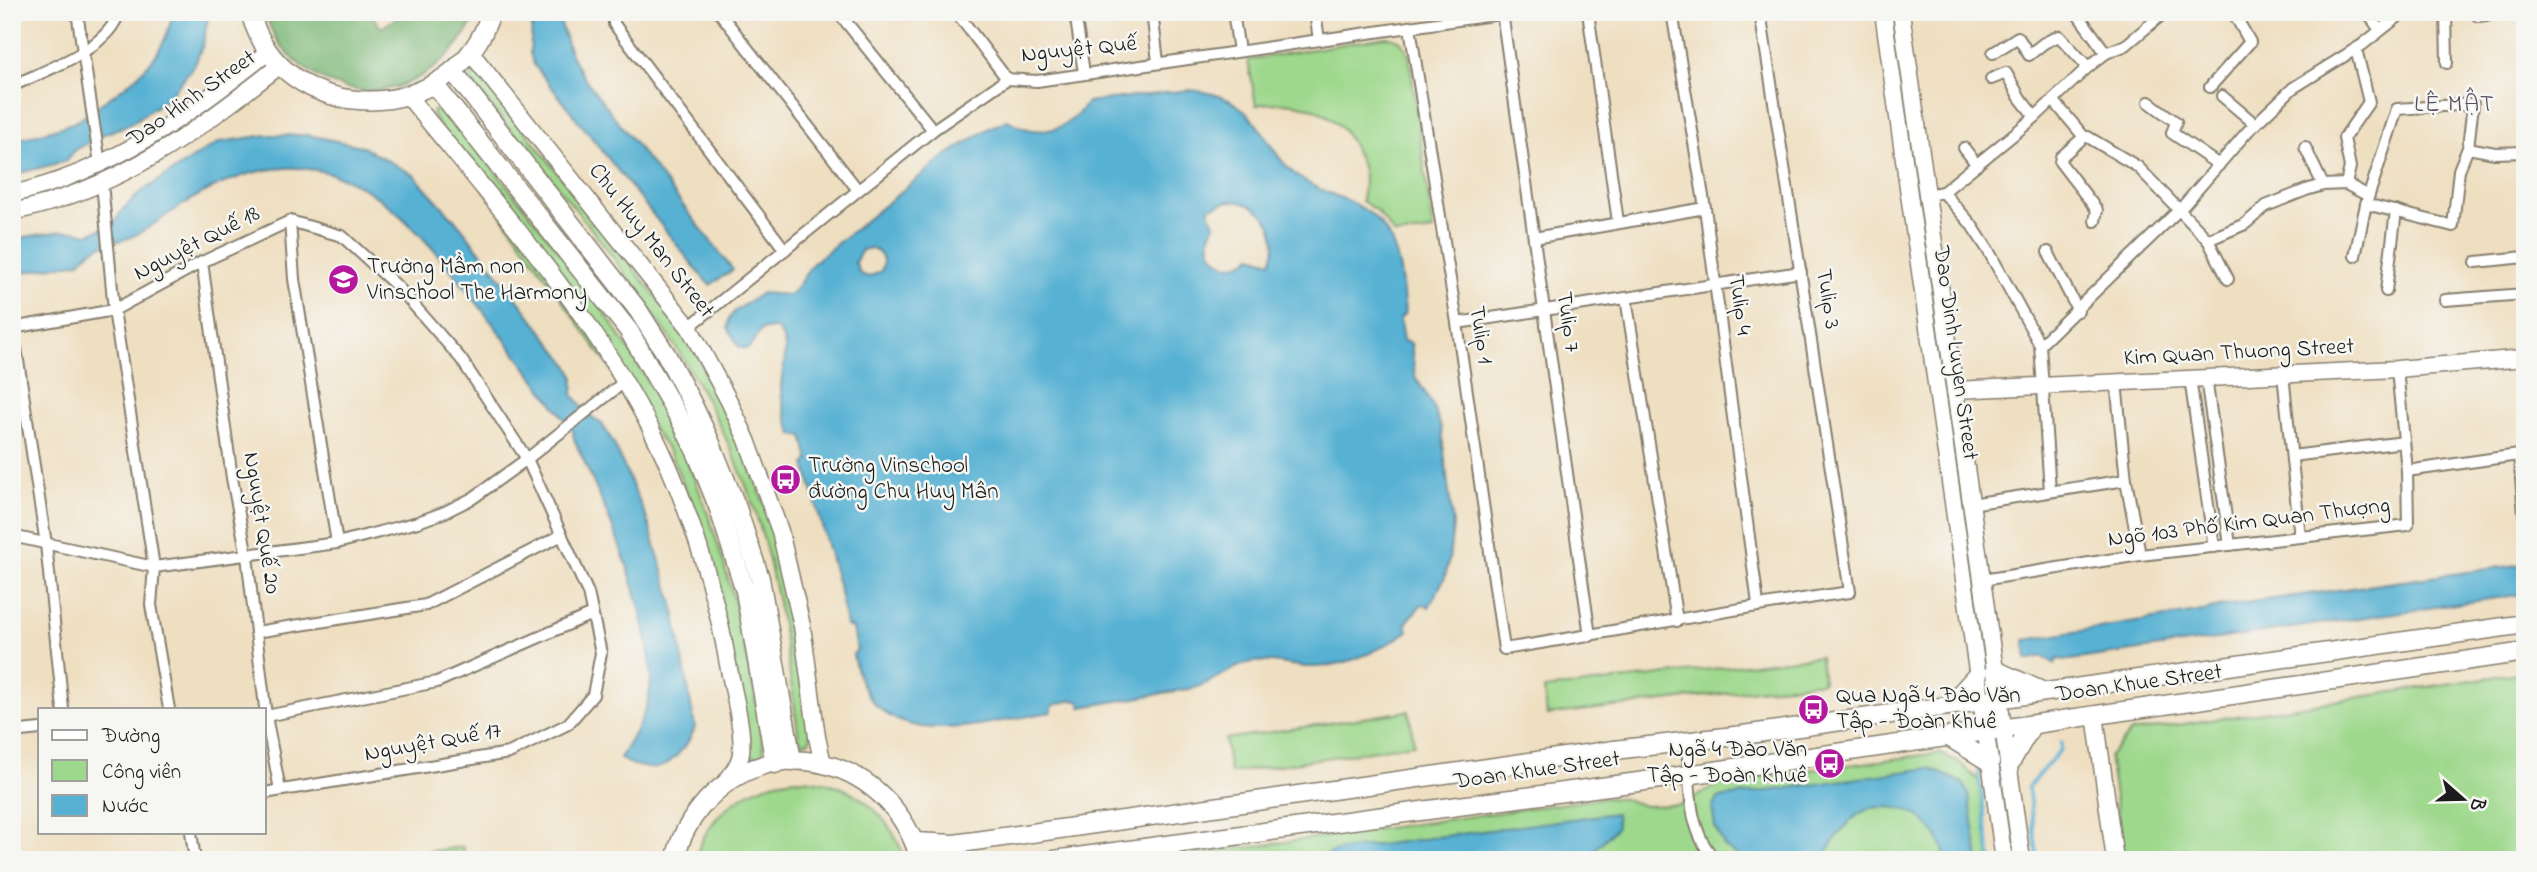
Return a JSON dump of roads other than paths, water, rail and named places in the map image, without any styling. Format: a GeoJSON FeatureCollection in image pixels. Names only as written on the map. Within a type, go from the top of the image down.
{"type":"FeatureCollection","features":[{"type":"Feature","properties":{"kind":"main road"},"geometry":{"type":"LineString","coordinates":[[250,12],[253,25],[274,58],[302,82],[337,97],[377,102],[408,96],[434,84],[453,71],[481,38],[491,12]]}},
{"type":"Feature","properties":{"kind":"main road","name":"Dao Dinh Luyen Street"},"geometry":{"type":"LineString","coordinates":[[1883,12],[1995,730]]}},
{"type":"Feature","properties":{"kind":"main road","name":"Dao Dinh Luyen Street"},"geometry":{"type":"LineString","coordinates":[[1901,12],[1935,194],[1955,390],[1982,580],[1986,672]]}},
{"type":"Feature","properties":{"kind":"main road","name":"Chu Huy Man Street"},"geometry":{"type":"LineString","coordinates":[[471,53],[689,327],[747,440],[780,531],[802,626],[823,764]]}},
{"type":"Feature","properties":{"kind":"main road","name":"Dao Hinh Street"},"geometry":{"type":"LineString","coordinates":[[12,194],[55,182],[146,141],[274,58]]}},
{"type":"Feature","properties":{"kind":"main road","name":"Dao Hinh Street"},"geometry":{"type":"LineString","coordinates":[[12,212],[61,199],[102,183],[154,157],[223,111],[274,58]]}},
{"type":"Feature","properties":{"kind":"main road"},"geometry":{"type":"LineString","coordinates":[[453,71],[638,310],[666,354],[693,405],[737,508],[760,578],[784,763]]}},
{"type":"Feature","properties":{"kind":"main road"},"geometry":{"type":"LineString","coordinates":[[434,84],[629,331],[682,423],[719,509],[745,591],[784,763]]}},
{"type":"Feature","properties":{"kind":"main road"},"geometry":{"type":"LineString","coordinates":[[408,96],[523,239],[589,328],[624,382],[668,465],[696,534],[721,624],[741,737],[740,756],[724,785]]}},
{"type":"Feature","properties":{"kind":"main road"},"geometry":{"type":"LineString","coordinates":[[146,141],[154,157]]}},
{"type":"Feature","properties":{"kind":"main road"},"geometry":{"type":"LineString","coordinates":[[55,182],[61,199]]}},
{"type":"Feature","properties":{"kind":"main road","name":"Kim Quan Thuong Street"},"geometry":{"type":"LineString","coordinates":[[1955,390],[2397,369],[2525,359]]}},
{"type":"Feature","properties":{"kind":"main road","name":"Doan Khue Street"},"geometry":{"type":"LineString","coordinates":[[915,842],[954,844],[2525,624]]}},
{"type":"Feature","properties":{"kind":"main road","name":"Doan Khue Street"},"geometry":{"type":"LineString","coordinates":[[1054,860],[1689,775],[2525,652]]}},
{"type":"Feature","properties":{"kind":"main road"},"geometry":{"type":"LineString","coordinates":[[1949,706],[1986,672],[2044,692]]}},
{"type":"Feature","properties":{"kind":"main road"},"geometry":{"type":"LineString","coordinates":[[2095,715],[2115,860]]}},
{"type":"Feature","properties":{"kind":"main road"},"geometry":{"type":"LineString","coordinates":[[2009,765],[2032,725]]}},
{"type":"Feature","properties":{"kind":"main road"},"geometry":{"type":"LineString","coordinates":[[1995,730],[1990,762],[2004,860]]}},
{"type":"Feature","properties":{"kind":"main road"},"geometry":{"type":"LineString","coordinates":[[1995,730],[2009,765],[2022,860]]}},
{"type":"Feature","properties":{"kind":"main road"},"geometry":{"type":"LineString","coordinates":[[1949,737],[1990,762]]}},
{"type":"Feature","properties":{"kind":"main road"},"geometry":{"type":"LineString","coordinates":[[676,860],[684,833],[695,815],[724,785],[742,774],[784,763],[823,764],[862,779],[879,791],[906,823],[920,860]]}},
{"type":"Feature","properties":{"kind":"street"},"geometry":{"type":"LineString","coordinates":[[77,12],[100,164]]}},
{"type":"Feature","properties":{"kind":"street"},"geometry":{"type":"LineString","coordinates":[[12,86],[84,51],[107,33],[119,12]]}},
{"type":"Feature","properties":{"kind":"street"},"geometry":{"type":"LineString","coordinates":[[614,12],[614,24],[785,250]]}},
{"type":"Feature","properties":{"kind":"street"},"geometry":{"type":"LineString","coordinates":[[719,12],[858,190]]}},
{"type":"Feature","properties":{"kind":"street"},"geometry":{"type":"LineString","coordinates":[[838,12],[933,130]]}},
{"type":"Feature","properties":{"kind":"street"},"geometry":{"type":"LineString","coordinates":[[956,12],[1007,79]]}},
{"type":"Feature","properties":{"kind":"street"},"geometry":{"type":"LineString","coordinates":[[1075,12],[1084,73]]}},
{"type":"Feature","properties":{"kind":"street"},"geometry":{"type":"LineString","coordinates":[[1152,12],[1158,62]]}},
{"type":"Feature","properties":{"kind":"street"},"geometry":{"type":"LineString","coordinates":[[1233,12],[1239,51]]}},
{"type":"Feature","properties":{"kind":"street"},"geometry":{"type":"LineString","coordinates":[[1315,12],[1319,40]]}},
{"type":"Feature","properties":{"kind":"street"},"geometry":{"type":"LineString","coordinates":[[1588,12],[1618,222]]}},
{"type":"Feature","properties":{"kind":"street","name":"Tulip 4"},"geometry":{"type":"LineString","coordinates":[[1672,12],[1705,208],[1758,604]]}},
{"type":"Feature","properties":{"kind":"street","name":"Tulip 3"},"geometry":{"type":"LineString","coordinates":[[1758,604],[1850,592],[1760,12]]}},
{"type":"Feature","properties":{"kind":"street"},"geometry":{"type":"LineString","coordinates":[[2076,12],[2106,53]]}},
{"type":"Feature","properties":{"kind":"street"},"geometry":{"type":"LineString","coordinates":[[2050,491],[2040,345],[1971,224],[1935,194],[1978,165],[2054,101],[2088,67],[2106,53],[2126,45],[2165,12]]}},
{"type":"Feature","properties":{"kind":"street"},"geometry":{"type":"LineString","coordinates":[[2210,87],[2250,42],[2233,12]]}},
{"type":"Feature","properties":{"kind":"street"},"geometry":{"type":"LineString","coordinates":[[2367,12],[2380,30]]}},
{"type":"Feature","properties":{"kind":"street"},"geometry":{"type":"LineString","coordinates":[[2040,345],[2180,209],[2255,124],[2293,88],[2356,49],[2404,12]]}},
{"type":"Feature","properties":{"kind":"street"},"geometry":{"type":"LineString","coordinates":[[2446,12],[2447,63]]}},
{"type":"Feature","properties":{"kind":"street"},"geometry":{"type":"LineString","coordinates":[[2478,16],[2509,12]]}},
{"type":"Feature","properties":{"kind":"street","name":"Nguyệt Quế"},"geometry":{"type":"LineString","coordinates":[[689,327],[933,130],[1007,79],[1037,81],[1506,13]]}},
{"type":"Feature","properties":{"kind":"street","name":"Tulip 7"},"geometry":{"type":"LineString","coordinates":[[1506,13],[1534,238],[1590,636]]}},
{"type":"Feature","properties":{"kind":"street","name":"Tulip 1"},"geometry":{"type":"LineString","coordinates":[[1410,27],[1457,323],[1504,649],[1590,636]]}},
{"type":"Feature","properties":{"kind":"street"},"geometry":{"type":"LineString","coordinates":[[1993,53],[2018,37],[2029,55],[2044,43],[2059,36],[2088,67]]}},
{"type":"Feature","properties":{"kind":"street"},"geometry":{"type":"LineString","coordinates":[[2346,184],[2350,167],[2344,138],[2369,102],[2356,49]]}},
{"type":"Feature","properties":{"kind":"street"},"geometry":{"type":"LineString","coordinates":[[1991,79],[2006,73],[2035,117]]}},
{"type":"Feature","properties":{"kind":"street"},"geometry":{"type":"LineString","coordinates":[[2222,96],[2255,124]]}},
{"type":"Feature","properties":{"kind":"street"},"geometry":{"type":"LineString","coordinates":[[2054,101],[2084,137],[2138,167],[2180,209],[2208,240],[2228,279]]}},
{"type":"Feature","properties":{"kind":"street"},"geometry":{"type":"LineString","coordinates":[[2149,102],[2176,122],[2172,133],[2219,165]]}},
{"type":"Feature","properties":{"kind":"street"},"geometry":{"type":"LineString","coordinates":[[2208,240],[2245,224],[2266,206],[2323,185],[2346,184],[2366,199],[2396,211],[2454,226],[2459,170],[2468,148],[2473,104],[2397,108],[2366,199],[2355,256]]}},
{"type":"Feature","properties":{"kind":"street"},"geometry":{"type":"LineString","coordinates":[[2084,137],[2061,157],[2060,162],[2097,210],[2095,221]]}},
{"type":"Feature","properties":{"kind":"street"},"geometry":{"type":"LineString","coordinates":[[1964,148],[1978,165]]}},
{"type":"Feature","properties":{"kind":"street"},"geometry":{"type":"LineString","coordinates":[[2305,148],[2323,185]]}},
{"type":"Feature","properties":{"kind":"street"},"geometry":{"type":"LineString","coordinates":[[2468,148],[2495,153],[2525,152]]}},
{"type":"Feature","properties":{"kind":"street"},"geometry":{"type":"LineString","coordinates":[[102,183],[114,310],[154,567],[151,604],[169,708]]}},
{"type":"Feature","properties":{"kind":"street"},"geometry":{"type":"LineString","coordinates":[[1534,238],[1705,208]]}},
{"type":"Feature","properties":{"kind":"street"},"geometry":{"type":"LineString","coordinates":[[2386,291],[2396,211]]}},
{"type":"Feature","properties":{"kind":"street"},"geometry":{"type":"LineString","coordinates":[[290,221],[294,279],[337,543]]}},
{"type":"Feature","properties":{"kind":"street","name":"Nguyệt Quế 18"},"geometry":{"type":"LineString","coordinates":[[13,328],[114,310],[202,262],[290,221],[342,236],[398,287],[461,359],[527,459]]}},
{"type":"Feature","properties":{"kind":"street"},"geometry":{"type":"LineString","coordinates":[[2049,252],[2078,311]]}},
{"type":"Feature","properties":{"kind":"street"},"geometry":{"type":"LineString","coordinates":[[2476,262],[2525,257]]}},
{"type":"Feature","properties":{"kind":"street","name":"Nguyệt Quế 20"},"geometry":{"type":"LineString","coordinates":[[202,262],[232,478],[247,556],[265,708]]}},
{"type":"Feature","properties":{"kind":"street"},"geometry":{"type":"LineString","coordinates":[[1457,323],[1801,272]]}},
{"type":"Feature","properties":{"kind":"street"},"geometry":{"type":"LineString","coordinates":[[2445,300],[2525,294]]}},
{"type":"Feature","properties":{"kind":"street"},"geometry":{"type":"LineString","coordinates":[[1626,298],[1676,621]]}},
{"type":"Feature","properties":{"kind":"street"},"geometry":{"type":"LineString","coordinates":[[13,328],[46,544],[63,708]]}},
{"type":"Feature","properties":{"kind":"street","name":"Ngõ 103 Phố Kim Quan Thượng"},"geometry":{"type":"LineString","coordinates":[[1982,580],[2140,555],[2408,525],[2407,471],[2397,369]]}},
{"type":"Feature","properties":{"kind":"street"},"geometry":{"type":"LineString","coordinates":[[2283,374],[2300,537]]}},
{"type":"Feature","properties":{"kind":"street"},"geometry":{"type":"LineString","coordinates":[[2198,378],[2230,545]]}},
{"type":"Feature","properties":{"kind":"street"},"geometry":{"type":"LineString","coordinates":[[2198,378],[2214,547]]}},
{"type":"Feature","properties":{"kind":"street"},"geometry":{"type":"LineString","coordinates":[[12,536],[154,567],[337,543],[418,522],[472,498],[527,459],[624,382]]}},
{"type":"Feature","properties":{"kind":"street"},"geometry":{"type":"LineString","coordinates":[[2116,382],[2126,480],[2140,555]]}},
{"type":"Feature","properties":{"kind":"street"},"geometry":{"type":"LineString","coordinates":[[2292,456],[2404,442]]}},
{"type":"Feature","properties":{"kind":"street"},"geometry":{"type":"LineString","coordinates":[[2407,471],[2522,455],[2524,515]]}},
{"type":"Feature","properties":{"kind":"street","name":"Nguyệt Quế 17"},"geometry":{"type":"LineString","coordinates":[[266,793],[509,753],[568,724],[593,695],[601,653],[588,593],[527,459]]}},
{"type":"Feature","properties":{"kind":"street"},"geometry":{"type":"LineString","coordinates":[[1971,503],[2126,480]]}},
{"type":"Feature","properties":{"kind":"street"},"geometry":{"type":"LineString","coordinates":[[256,632],[426,605],[562,535]]}},
{"type":"Feature","properties":{"kind":"street"},"geometry":{"type":"LineString","coordinates":[[1590,636],[1758,604]]}},
{"type":"Feature","properties":{"kind":"street"},"geometry":{"type":"LineString","coordinates":[[266,716],[437,682],[592,614]]}},
{"type":"Feature","properties":{"kind":"street","name":"Nguyệt Quế 20"},"geometry":{"type":"LineString","coordinates":[[266,716],[280,790]]}},
{"type":"Feature","properties":{"kind":"street"},"geometry":{"type":"LineString","coordinates":[[12,732],[38,729]]}},
{"type":"Feature","properties":{"kind":"street"},"geometry":{"type":"LineString","coordinates":[[1687,741],[1695,824],[1706,848],[1716,860]]}},
{"type":"Feature","properties":{"kind":"street"},"geometry":{"type":"LineString","coordinates":[[191,834],[195,860]]}},
{"type":"Feature","properties":{"kind":"water"},"geometry":{"type":"Polygon","coordinates":[[[172,12],[209,12],[203,44],[195,64],[168,98],[130,124],[75,150],[66,161],[12,175],[12,141],[75,122],[126,86],[157,54],[169,27],[172,12]]]}},
{"type":"Feature","properties":{"kind":"water"},"geometry":{"type":"Polygon","coordinates":[[[533,12],[557,12],[570,53],[582,75],[733,270],[710,285],[704,279],[534,65],[530,53],[533,12]]]}},
{"type":"Feature","properties":{"kind":"water"},"geometry":{"type":"Polygon","coordinates":[[[1189,90],[1210,93],[1231,101],[1252,119],[1292,172],[1313,186],[1368,212],[1385,230],[1400,270],[1405,313],[1400,319],[1403,341],[1411,343],[1415,376],[1433,406],[1441,427],[1453,525],[1445,577],[1429,607],[1421,605],[1406,623],[1408,631],[1385,646],[1348,662],[1308,667],[1261,661],[1239,666],[1195,688],[1081,707],[1080,702],[1074,700],[1053,705],[1051,712],[960,727],[931,728],[904,723],[881,710],[864,688],[853,654],[857,650],[853,628],[846,626],[840,592],[805,464],[809,461],[803,436],[793,435],[784,408],[781,383],[785,344],[782,337],[778,330],[761,330],[750,347],[739,347],[728,328],[729,319],[734,312],[762,293],[789,295],[813,263],[944,157],[991,127],[1008,120],[1030,129],[1051,129],[1071,120],[1087,102],[1189,90]],[[1229,201],[1208,208],[1215,225],[1210,235],[1212,253],[1225,264],[1234,265],[1252,256],[1271,262],[1275,239],[1267,219],[1251,206],[1229,201]],[[871,248],[862,250],[855,262],[860,274],[869,277],[881,271],[883,264],[880,254],[871,248]]]}},
{"type":"Feature","properties":{"kind":"water"},"geometry":{"type":"Polygon","coordinates":[[[267,135],[308,135],[361,146],[414,175],[461,227],[567,363],[574,376],[573,395],[591,417],[602,424],[614,444],[647,519],[673,604],[695,727],[682,749],[668,763],[659,768],[647,768],[620,758],[643,717],[651,683],[651,669],[640,610],[625,560],[573,431],[446,264],[413,228],[379,199],[344,178],[306,169],[265,170],[219,185],[136,235],[98,247],[80,262],[12,274],[12,239],[61,231],[88,234],[113,224],[123,209],[141,192],[207,149],[220,142],[267,135]]]}},
{"type":"Feature","properties":{"kind":"water"},"geometry":{"type":"Polygon","coordinates":[[[2525,564],[2525,594],[2071,660],[2057,659],[2055,664],[2043,656],[2027,660],[2025,640],[2223,606],[2525,564]]]}},
{"type":"Feature","properties":{"kind":"water"},"geometry":{"type":"Polygon","coordinates":[[[1929,768],[1963,783],[1969,795],[1979,860],[1945,860],[1940,841],[1927,824],[1912,812],[1891,807],[1869,809],[1857,815],[1821,860],[1742,859],[1725,847],[1715,827],[1712,808],[1718,798],[1929,768]]]}},
{"type":"Feature","properties":{"kind":"water"},"geometry":{"type":"Polygon","coordinates":[[[1616,813],[1617,827],[1588,857],[1535,854],[1504,860],[1321,860],[1330,853],[1341,850],[1616,813]]]}},
{"type":"Feature","properties":{"kind":"waterway"},"geometry":{"type":"LineString","coordinates":[[2038,860],[2028,787],[2061,749],[2061,742]]}},
{"type":"Feature","properties":{"kind":"waterway"},"geometry":{"type":"LineString","coordinates":[[1978,770],[1991,860]]}},
{"type":"Feature","properties":{"kind":"place","name":"Trường Mầm non Vinschool The Harmony"},"geometry":{"type":"Point","coordinates":[344,280]}},
{"type":"Feature","properties":{"kind":"place","name":"Trường Vinschool đường Chu Huy Mân"},"geometry":{"type":"Point","coordinates":[785,479]}},
{"type":"Feature","properties":{"kind":"place","name":"Qua Ngã 4 Đào Văn Tập - Đoàn Khuê"},"geometry":{"type":"Point","coordinates":[1813,709]}},
{"type":"Feature","properties":{"kind":"place","name":"Ngã 4 Đào Văn Tập - Đoàn Khuê"},"geometry":{"type":"Point","coordinates":[1830,763]}},
{"type":"Feature","properties":{"kind":"district","name":"LỆ MẬT"},"geometry":{"type":"Point","coordinates":[2455,105]}}]}
